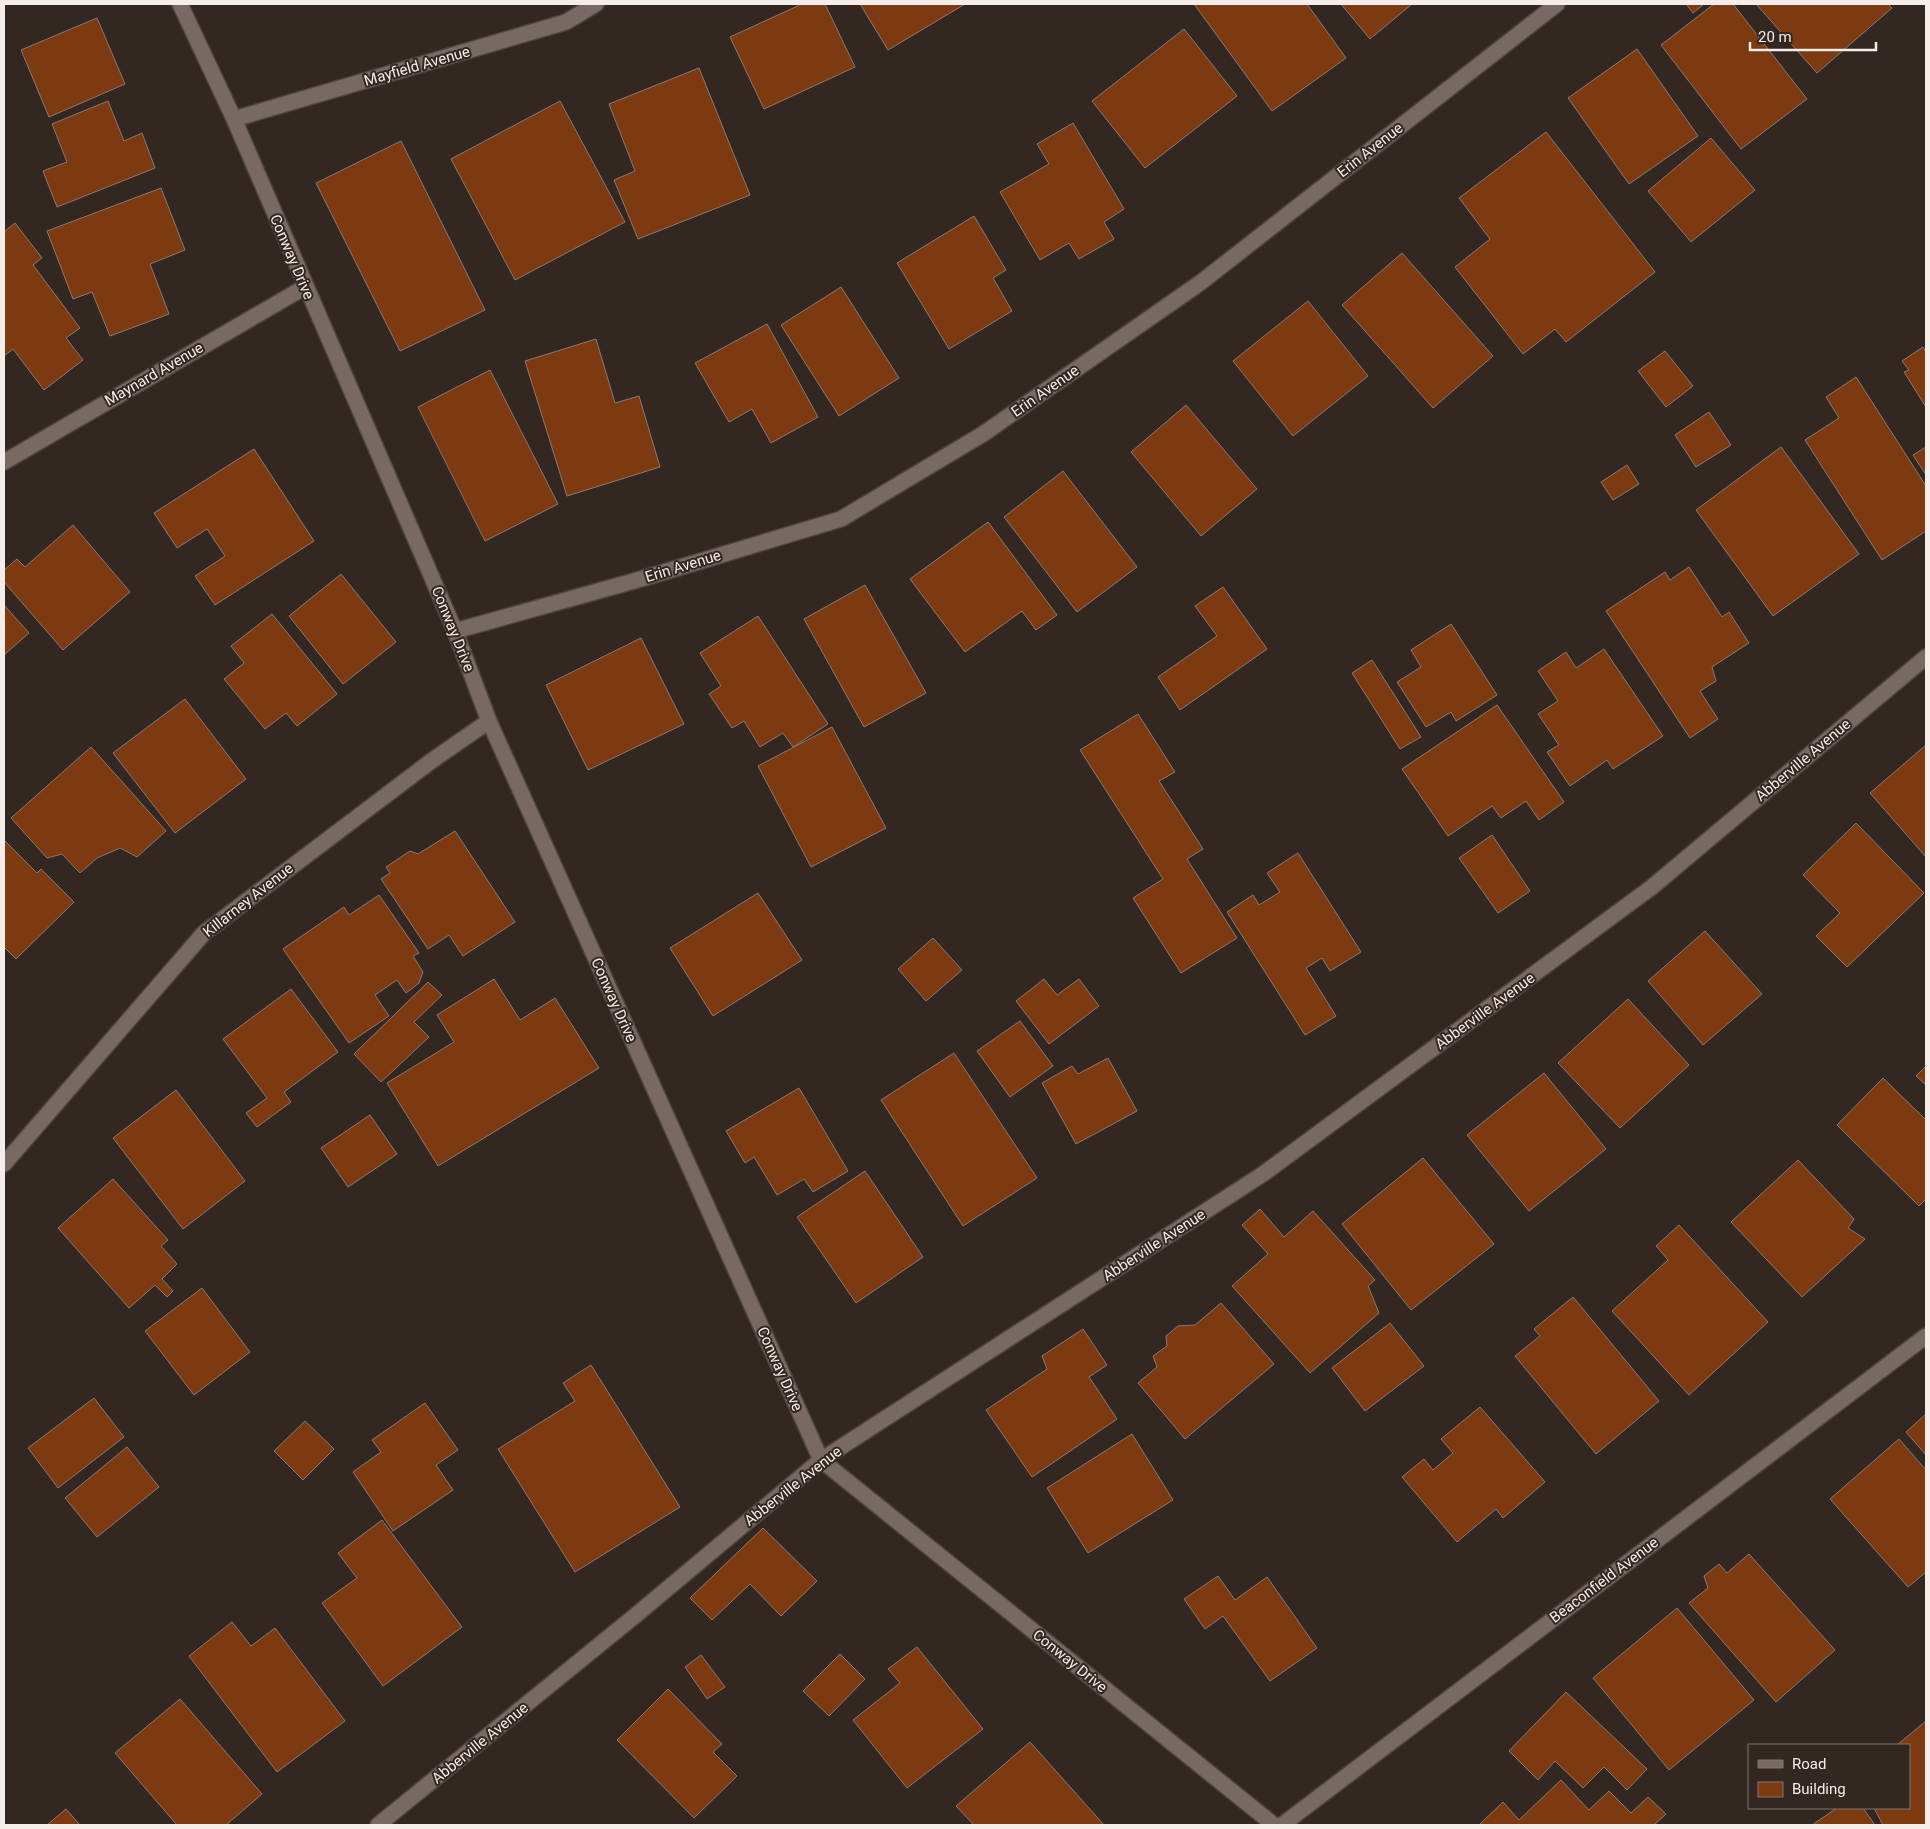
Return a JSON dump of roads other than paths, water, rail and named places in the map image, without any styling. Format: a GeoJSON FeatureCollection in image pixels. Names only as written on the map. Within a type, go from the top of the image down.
{"type":"FeatureCollection","features":[{"type":"Feature","properties":{"kind":"street","name":"Conway Drive"},"geometry":{"type":"LineString","coordinates":[[180,4],[234,119],[455,631],[489,721],[821,1460],[1274,1825]]}},
{"type":"Feature","properties":{"kind":"street","name":"Mayfield Avenue"},"geometry":{"type":"LineString","coordinates":[[234,119],[566,22],[596,4]]}},
{"type":"Feature","properties":{"kind":"street","name":"Erin Avenue"},"geometry":{"type":"LineString","coordinates":[[455,631],[634,581],[841,518],[983,434],[1200,284],[1557,4]]}},
{"type":"Feature","properties":{"kind":"street","name":"Maynard Avenue"},"geometry":{"type":"LineString","coordinates":[[4,462],[305,287]]}},
{"type":"Feature","properties":{"kind":"street","name":"Abberville Avenue"},"geometry":{"type":"LineString","coordinates":[[378,1825],[636,1615],[821,1460],[1263,1174],[1652,887],[1926,657]]}},
{"type":"Feature","properties":{"kind":"street","name":"Killarney Avenue"},"geometry":{"type":"LineString","coordinates":[[4,1164],[204,933],[430,762],[489,721]]}},
{"type":"Feature","properties":{"kind":"street","name":"Beaconfield Avenue"},"geometry":{"type":"LineString","coordinates":[[1282,1825],[1926,1336]]}}]}
